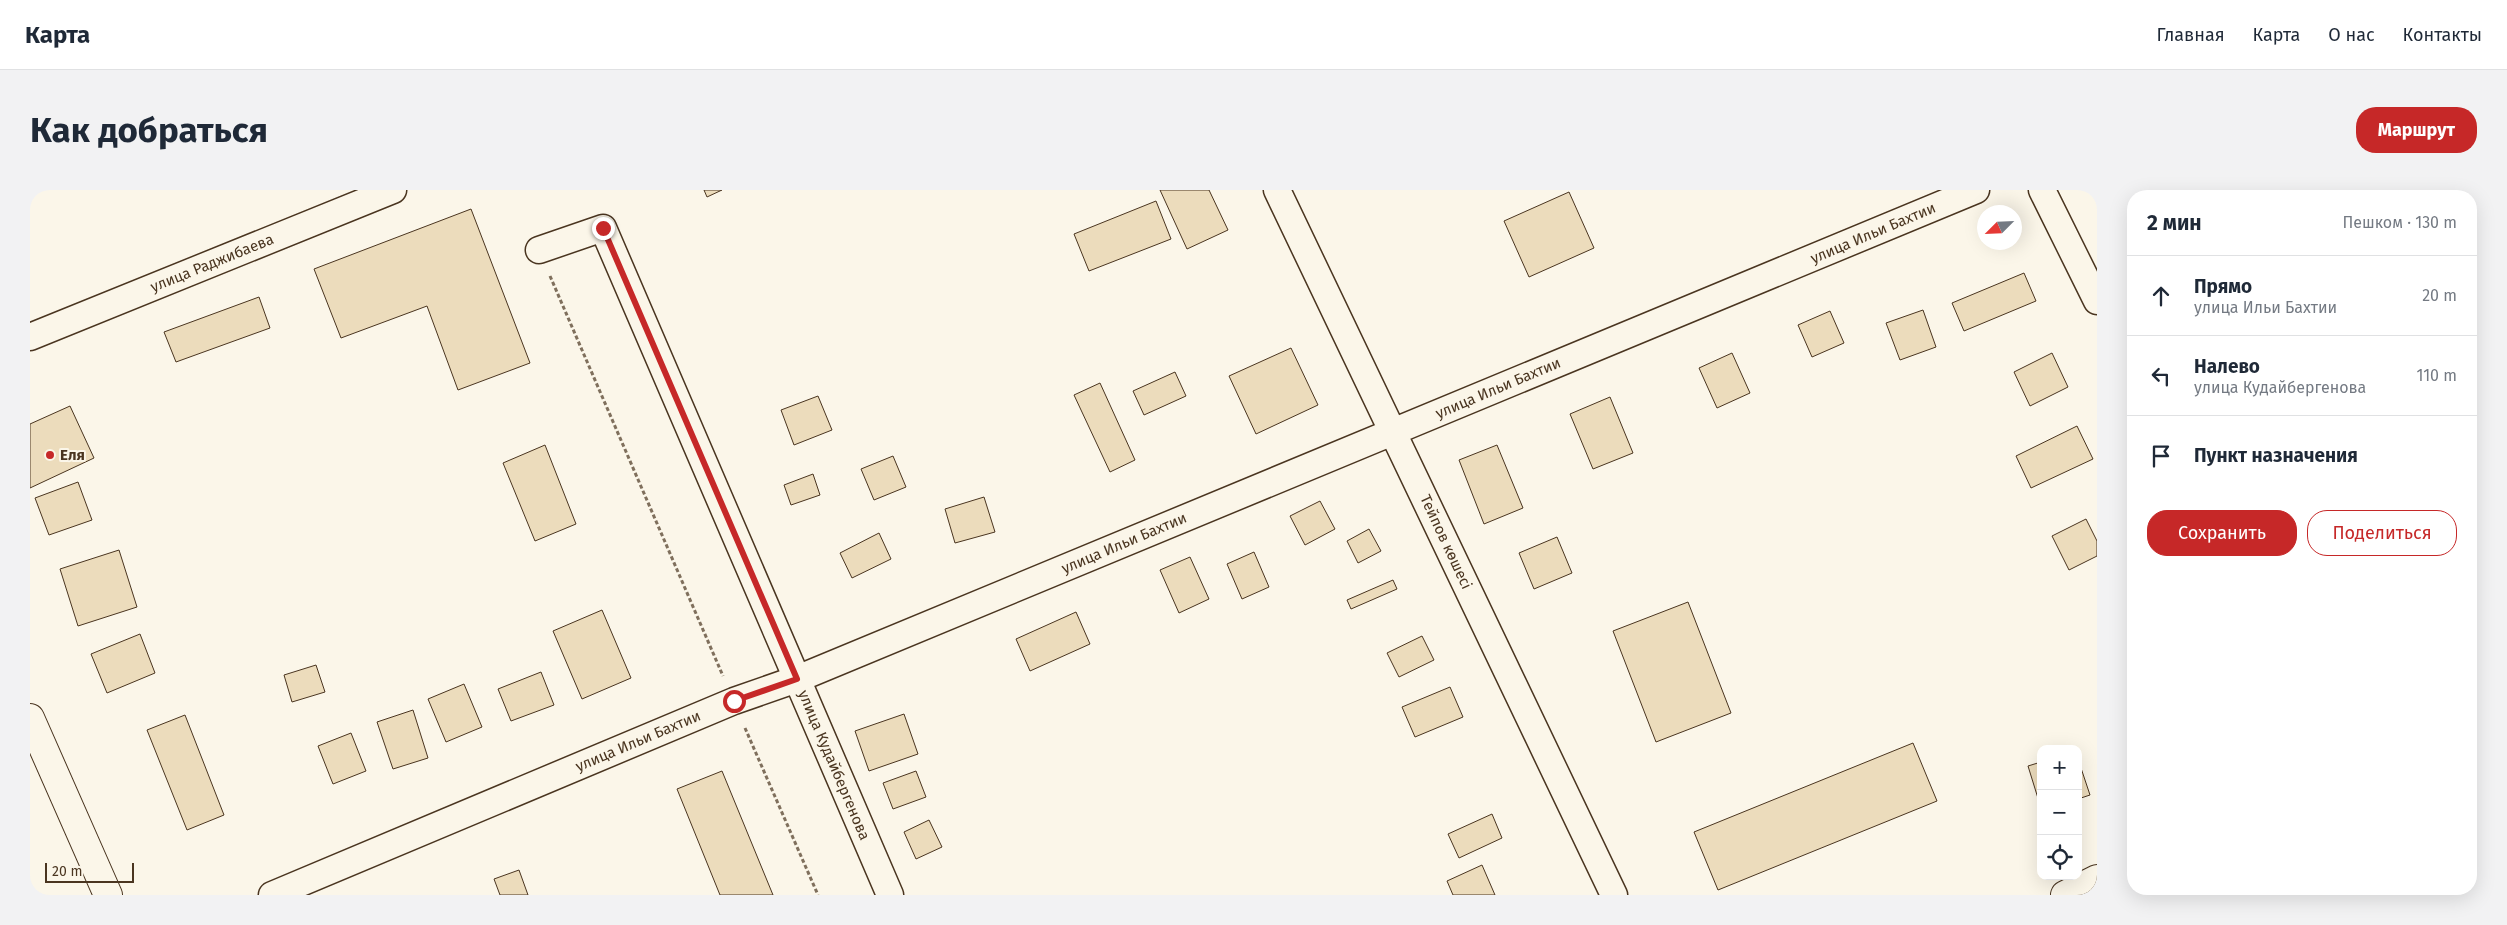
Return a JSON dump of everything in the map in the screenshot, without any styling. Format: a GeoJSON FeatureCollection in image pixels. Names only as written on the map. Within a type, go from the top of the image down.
{"type":"FeatureCollection","features":[{"type":"Feature","properties":{"kind":"street","name":"улица Раджибаева"},"geometry":{"type":"LineString","coordinates":[[30,337],[393,190]]}},
{"type":"Feature","properties":{"kind":"street","name":"Тейпов көшесі"},"geometry":{"type":"LineString","coordinates":[[1277,190],[1614,895]]}},
{"type":"Feature","properties":{"kind":"street","name":"улица Ильи Бахтии"},"geometry":{"type":"LineString","coordinates":[[272,895],[734,701],[797,679],[1976,190]]}},
{"type":"Feature","properties":{"kind":"street"},"geometry":{"type":"LineString","coordinates":[[2042,190],[2097,301]]}},
{"type":"Feature","properties":{"kind":"street","name":"улица Кудайбергенова"},"geometry":{"type":"LineString","coordinates":[[539,250],[603,228],[890,895]]}},
{"type":"Feature","properties":{"kind":"street"},"geometry":{"type":"LineString","coordinates":[[30,718],[108,895]]}},
{"type":"Feature","properties":{"kind":"street"},"geometry":{"type":"LineString","coordinates":[[2065,895],[2097,879]]}},
{"type":"Feature","properties":{"kind":"path"},"geometry":{"type":"LineString","coordinates":[[539,250],[818,895]]}},
{"type":"Feature","properties":{"kind":"building"},"geometry":{"type":"Polygon","coordinates":[[[704,190],[722,190],[707,197],[704,190]]]}},
{"type":"Feature","properties":{"kind":"building"},"geometry":{"type":"Polygon","coordinates":[[[1160,190],[1209,190],[1228,230],[1187,249],[1160,190]]]}},
{"type":"Feature","properties":{"kind":"building"},"geometry":{"type":"Polygon","coordinates":[[[1569,192],[1594,248],[1529,277],[1504,221],[1569,192]]]}},
{"type":"Feature","properties":{"kind":"building"},"geometry":{"type":"Polygon","coordinates":[[[1156,201],[1171,239],[1089,271],[1074,234],[1156,201]]]}},
{"type":"Feature","properties":{"kind":"building"},"geometry":{"type":"Polygon","coordinates":[[[471,209],[530,363],[458,390],[427,306],[341,338],[314,269],[471,209]]]}},
{"type":"Feature","properties":{"kind":"building"},"geometry":{"type":"Polygon","coordinates":[[[2024,273],[2036,301],[1964,331],[1952,303],[2024,273]]]}},
{"type":"Feature","properties":{"kind":"building"},"geometry":{"type":"Polygon","coordinates":[[[259,297],[270,328],[176,362],[164,332],[259,297]]]}},
{"type":"Feature","properties":{"kind":"building"},"geometry":{"type":"Polygon","coordinates":[[[1923,310],[1936,347],[1900,360],[1886,323],[1923,310]]]}},
{"type":"Feature","properties":{"kind":"building"},"geometry":{"type":"Polygon","coordinates":[[[1830,311],[1844,343],[1812,357],[1798,325],[1830,311]]]}},
{"type":"Feature","properties":{"kind":"building"},"geometry":{"type":"Polygon","coordinates":[[[1291,348],[1318,405],[1256,434],[1229,376],[1291,348]]]}},
{"type":"Feature","properties":{"kind":"building"},"geometry":{"type":"Polygon","coordinates":[[[1732,353],[1750,393],[1717,408],[1699,368],[1732,353]]]}},
{"type":"Feature","properties":{"kind":"building"},"geometry":{"type":"Polygon","coordinates":[[[2052,353],[2068,387],[2030,406],[2014,372],[2052,353]]]}},
{"type":"Feature","properties":{"kind":"building"},"geometry":{"type":"Polygon","coordinates":[[[1175,372],[1186,396],[1144,415],[1133,391],[1175,372]]]}},
{"type":"Feature","properties":{"kind":"building"},"geometry":{"type":"Polygon","coordinates":[[[1100,383],[1135,460],[1110,472],[1074,395],[1100,383]]]}},
{"type":"Feature","properties":{"kind":"building"},"geometry":{"type":"Polygon","coordinates":[[[818,396],[832,430],[794,445],[781,410],[818,396]]]}},
{"type":"Feature","properties":{"kind":"building"},"geometry":{"type":"Polygon","coordinates":[[[1610,397],[1633,453],[1593,469],[1570,414],[1610,397]]]}},
{"type":"Feature","properties":{"kind":"building"},"geometry":{"type":"Polygon","coordinates":[[[70,406],[94,458],[30,488],[30,424],[70,406]]]}},
{"type":"Feature","properties":{"kind":"building"},"geometry":{"type":"Polygon","coordinates":[[[2077,426],[2093,459],[2031,488],[2016,456],[2077,426]]]}},
{"type":"Feature","properties":{"kind":"building"},"geometry":{"type":"Polygon","coordinates":[[[545,445],[576,524],[535,541],[503,463],[545,445]]]}},
{"type":"Feature","properties":{"kind":"building"},"geometry":{"type":"Polygon","coordinates":[[[1497,445],[1523,508],[1484,524],[1459,460],[1497,445]]]}},
{"type":"Feature","properties":{"kind":"building"},"geometry":{"type":"Polygon","coordinates":[[[893,456],[906,487],[874,500],[861,469],[893,456]]]}},
{"type":"Feature","properties":{"kind":"building"},"geometry":{"type":"Polygon","coordinates":[[[813,474],[820,495],[791,505],[784,485],[813,474]]]}},
{"type":"Feature","properties":{"kind":"building"},"geometry":{"type":"Polygon","coordinates":[[[78,482],[92,520],[49,535],[35,498],[78,482]]]}},
{"type":"Feature","properties":{"kind":"building"},"geometry":{"type":"Polygon","coordinates":[[[984,497],[995,532],[955,543],[945,509],[984,497]]]}},
{"type":"Feature","properties":{"kind":"building"},"geometry":{"type":"Polygon","coordinates":[[[1320,501],[1335,529],[1305,545],[1290,516],[1320,501]]]}},
{"type":"Feature","properties":{"kind":"building"},"geometry":{"type":"Polygon","coordinates":[[[2086,519],[2097,541],[2097,556],[2069,570],[2052,536],[2086,519]]]}},
{"type":"Feature","properties":{"kind":"building"},"geometry":{"type":"Polygon","coordinates":[[[1369,529],[1381,551],[1358,563],[1347,541],[1369,529]]]}},
{"type":"Feature","properties":{"kind":"building"},"geometry":{"type":"Polygon","coordinates":[[[879,533],[891,559],[852,578],[840,553],[879,533]]]}},
{"type":"Feature","properties":{"kind":"building"},"geometry":{"type":"Polygon","coordinates":[[[1557,537],[1572,573],[1534,589],[1519,553],[1557,537]]]}},
{"type":"Feature","properties":{"kind":"building"},"geometry":{"type":"Polygon","coordinates":[[[119,550],[137,607],[78,626],[60,569],[119,550]]]}},
{"type":"Feature","properties":{"kind":"building"},"geometry":{"type":"Polygon","coordinates":[[[1254,552],[1269,587],[1242,599],[1227,564],[1254,552]]]}},
{"type":"Feature","properties":{"kind":"building"},"geometry":{"type":"Polygon","coordinates":[[[1190,557],[1209,599],[1179,613],[1160,570],[1190,557]]]}},
{"type":"Feature","properties":{"kind":"building"},"geometry":{"type":"Polygon","coordinates":[[[1393,580],[1397,589],[1351,609],[1347,600],[1393,580]]]}},
{"type":"Feature","properties":{"kind":"building"},"geometry":{"type":"Polygon","coordinates":[[[1688,602],[1731,713],[1656,742],[1613,631],[1688,602]]]}},
{"type":"Feature","properties":{"kind":"building"},"geometry":{"type":"Polygon","coordinates":[[[602,610],[631,678],[582,699],[553,631],[602,610]]]}},
{"type":"Feature","properties":{"kind":"building"},"geometry":{"type":"Polygon","coordinates":[[[1076,612],[1090,644],[1030,671],[1016,639],[1076,612]]]}},
{"type":"Feature","properties":{"kind":"building"},"geometry":{"type":"Polygon","coordinates":[[[140,634],[155,673],[107,693],[91,654],[140,634]]]}},
{"type":"Feature","properties":{"kind":"building"},"geometry":{"type":"Polygon","coordinates":[[[1422,636],[1434,660],[1399,677],[1387,653],[1422,636]]]}},
{"type":"Feature","properties":{"kind":"building"},"geometry":{"type":"Polygon","coordinates":[[[316,665],[325,692],[292,702],[284,675],[316,665]]]}},
{"type":"Feature","properties":{"kind":"building"},"geometry":{"type":"Polygon","coordinates":[[[541,672],[554,705],[511,721],[498,689],[541,672]]]}},
{"type":"Feature","properties":{"kind":"building"},"geometry":{"type":"Polygon","coordinates":[[[464,684],[482,727],[446,742],[428,699],[464,684]]]}},
{"type":"Feature","properties":{"kind":"building"},"geometry":{"type":"Polygon","coordinates":[[[1450,687],[1463,717],[1415,737],[1402,707],[1450,687]]]}},
{"type":"Feature","properties":{"kind":"building"},"geometry":{"type":"Polygon","coordinates":[[[413,710],[428,758],[393,769],[377,722],[413,710]]]}},
{"type":"Feature","properties":{"kind":"building"},"geometry":{"type":"Polygon","coordinates":[[[904,714],[918,754],[869,771],[855,731],[904,714]]]}},
{"type":"Feature","properties":{"kind":"building"},"geometry":{"type":"Polygon","coordinates":[[[185,715],[224,815],[187,830],[147,730],[185,715]]]}},
{"type":"Feature","properties":{"kind":"building"},"geometry":{"type":"Polygon","coordinates":[[[351,733],[366,771],[333,784],[318,746],[351,733]]]}},
{"type":"Feature","properties":{"kind":"building"},"geometry":{"type":"Polygon","coordinates":[[[1913,743],[1937,801],[1718,890],[1694,832],[1913,743]]]}},
{"type":"Feature","properties":{"kind":"building"},"geometry":{"type":"Polygon","coordinates":[[[2037,763],[2037,795],[2028,766],[2037,763]]]}},
{"type":"Feature","properties":{"kind":"building"},"geometry":{"type":"Polygon","coordinates":[[[722,771],[773,895],[720,895],[677,789],[722,771]]]}},
{"type":"Feature","properties":{"kind":"building"},"geometry":{"type":"Polygon","coordinates":[[[916,771],[926,797],[893,809],[883,783],[916,771]]]}},
{"type":"Feature","properties":{"kind":"building"},"geometry":{"type":"Polygon","coordinates":[[[2082,771],[2090,795],[2082,798],[2082,771]]]}},
{"type":"Feature","properties":{"kind":"building"},"geometry":{"type":"Polygon","coordinates":[[[1492,814],[1502,838],[1459,858],[1448,834],[1492,814]]]}},
{"type":"Feature","properties":{"kind":"building"},"geometry":{"type":"Polygon","coordinates":[[[929,820],[942,847],[916,859],[904,832],[929,820]]]}},
{"type":"Feature","properties":{"kind":"building"},"geometry":{"type":"Polygon","coordinates":[[[1482,865],[1495,895],[1453,895],[1447,881],[1482,865]]]}},
{"type":"Feature","properties":{"kind":"building"},"geometry":{"type":"Polygon","coordinates":[[[519,870],[528,895],[500,895],[494,879],[519,870]]]}},
{"type":"Feature","properties":{"kind":"place","name":"Еля"},"geometry":{"type":"Point","coordinates":[50,455]}},
{"type":"Feature","properties":{"kind":"route"},"geometry":{"type":"LineString","coordinates":[[603,228],[797,679],[734,701]]}}]}
